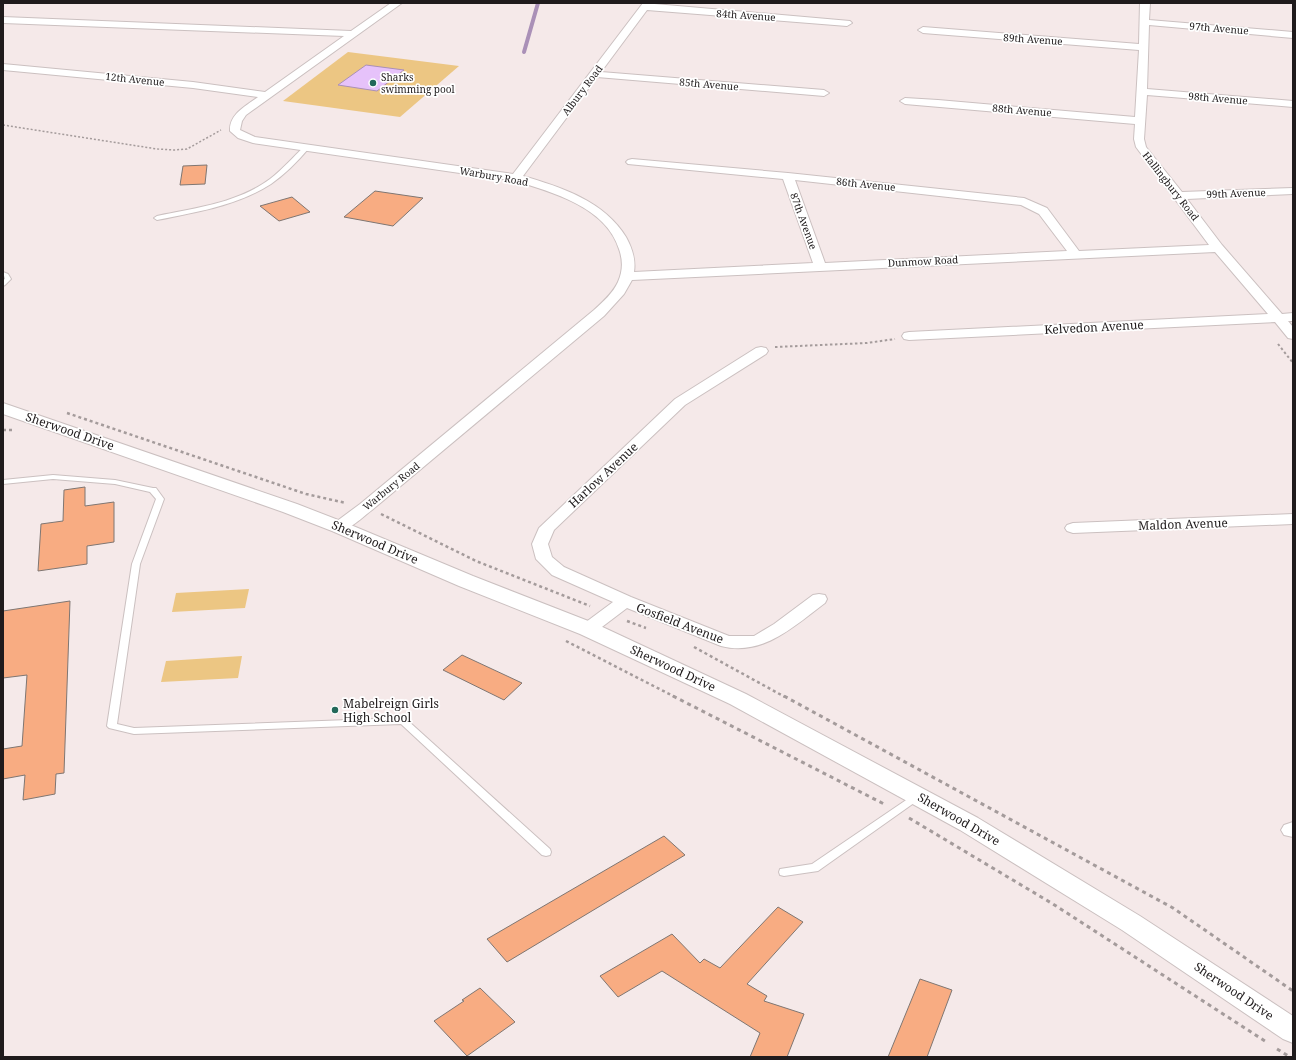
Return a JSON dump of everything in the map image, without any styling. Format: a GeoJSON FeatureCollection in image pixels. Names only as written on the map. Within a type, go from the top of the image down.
{"type":"FeatureCollection","features":[{"type":"Feature","properties":{"kind":"street"},"geometry":{"type":"LineString","coordinates":[[234,126],[236,119],[242,113],[397,3]]}},
{"type":"Feature","properties":{"kind":"street","name":"Hallingbury Road"},"geometry":{"type":"LineString","coordinates":[[1145,3],[1142,92],[1138,139],[1140,147],[1218,248],[1293,335]]}},
{"type":"Feature","properties":{"kind":"street","name":"84th Avenue"},"geometry":{"type":"LineString","coordinates":[[647,5],[847,23]]}},
{"type":"Feature","properties":{"kind":"street","name":"Albury Road"},"geometry":{"type":"LineString","coordinates":[[516,178],[647,5]]}},
{"type":"Feature","properties":{"kind":"street"},"geometry":{"type":"LineString","coordinates":[[3,20],[354,34]]}},
{"type":"Feature","properties":{"kind":"street","name":"97th Avenue"},"geometry":{"type":"LineString","coordinates":[[1145,22],[1293,35]]}},
{"type":"Feature","properties":{"kind":"street","name":"89th Avenue"},"geometry":{"type":"LineString","coordinates":[[923,30],[1143,47]]}},
{"type":"Feature","properties":{"kind":"street","name":"12th Avenue"},"geometry":{"type":"LineString","coordinates":[[3,67],[193,85],[266,95]]}},
{"type":"Feature","properties":{"kind":"street","name":"85th Avenue"},"geometry":{"type":"LineString","coordinates":[[594,74],[824,93]]}},
{"type":"Feature","properties":{"kind":"street","name":"98th Avenue"},"geometry":{"type":"LineString","coordinates":[[1142,92],[1293,104]]}},
{"type":"Feature","properties":{"kind":"street","name":"88th Avenue"},"geometry":{"type":"LineString","coordinates":[[905,101],[1139,121]]}},
{"type":"Feature","properties":{"kind":"street","name":"Warbury Road"},"geometry":{"type":"LineString","coordinates":[[234,126],[235,131],[242,136],[253,140],[516,178],[563,194],[601,215],[621,238],[629,260],[628,276],[612,302],[366,507],[339,527]]}},
{"type":"Feature","properties":{"kind":"street","name":"86th Avenue"},"geometry":{"type":"LineString","coordinates":[[632,162],[788,176],[1024,202],[1034,205],[1042,211],[1075,254]]}},
{"type":"Feature","properties":{"kind":"street","name":"87th Avenue"},"geometry":{"type":"LineString","coordinates":[[788,176],[820,266]]}},
{"type":"Feature","properties":{"kind":"street","name":"99th Avenue"},"geometry":{"type":"LineString","coordinates":[[1178,196],[1293,191]]}},
{"type":"Feature","properties":{"kind":"street","name":"Dunmow Road"},"geometry":{"type":"LineString","coordinates":[[628,276],[1218,248]]}},
{"type":"Feature","properties":{"kind":"street","name":"Kelvedon Avenue"},"geometry":{"type":"LineString","coordinates":[[909,336],[1293,317]]}},
{"type":"Feature","properties":{"kind":"street","name":"Harlow Avenue"},"geometry":{"type":"LineString","coordinates":[[625,601],[558,571],[544,559],[540,544],[547,528],[680,402],[761,351]]}},
{"type":"Feature","properties":{"kind":"street","name":"Sherwood Drive"},"geometry":{"type":"LineString","coordinates":[[3,408],[290,508],[339,527],[466,581],[588,628],[738,699],[969,824],[1131,923],[1293,1031]]}},
{"type":"Feature","properties":{"kind":"street","name":"Maldon Avenue"},"geometry":{"type":"LineString","coordinates":[[1073,528],[1293,519]]}},
{"type":"Feature","properties":{"kind":"street","name":"Gosfield Avenue"},"geometry":{"type":"LineString","coordinates":[[625,601],[727,642],[741,643],[757,641],[769,636],[819,599]]}},
{"type":"Feature","properties":{"kind":"street"},"geometry":{"type":"LineString","coordinates":[[588,628],[625,601]]}},
{"type":"Feature","properties":{"kind":"lane"},"geometry":{"type":"LineString","coordinates":[[158,218],[193,211],[234,200],[251,192],[269,183],[306,148]]}},
{"type":"Feature","properties":{"kind":"lane"},"geometry":{"type":"LineString","coordinates":[[3,274],[6,275],[8,279],[3,284]]}},
{"type":"Feature","properties":{"kind":"lane"},"geometry":{"type":"LineString","coordinates":[[3,482],[53,477],[115,482],[153,490],[160,499],[136,564],[112,726],[134,731],[403,721],[546,852]]}},
{"type":"Feature","properties":{"kind":"lane"},"geometry":{"type":"LineString","coordinates":[[784,872],[814,868],[918,796]]}},
{"type":"Feature","properties":{"kind":"path"},"geometry":{"type":"LineString","coordinates":[[3,125],[174,150],[192,147],[211,134],[234,126]]}},
{"type":"Feature","properties":{"kind":"path"},"geometry":{"type":"LineString","coordinates":[[761,351],[780,347],[867,343],[909,336]]}},
{"type":"Feature","properties":{"kind":"path"},"geometry":{"type":"LineString","coordinates":[[61,411],[306,494],[366,507]]}},
{"type":"Feature","properties":{"kind":"path"},"geometry":{"type":"LineString","coordinates":[[560,639],[897,811],[1053,904],[1290,1057]]}},
{"type":"Feature","properties":{"kind":"shaded area","name":"Sharks swimming pool"},"geometry":{"type":"Polygon","coordinates":[[[348,52],[459,66],[400,117],[283,101],[348,52]]]}},
{"type":"Feature","properties":{"kind":"shaded area"},"geometry":{"type":"Polygon","coordinates":[[[366,65],[404,70],[377,91],[338,85],[366,65]]]}},
{"type":"Feature","properties":{"kind":"shaded area"},"geometry":{"type":"Polygon","coordinates":[[[249,589],[245,608],[172,612],[176,593],[249,589]]]}},
{"type":"Feature","properties":{"kind":"shaded area"},"geometry":{"type":"Polygon","coordinates":[[[242,656],[238,678],[161,682],[166,661],[242,656]]]}},
{"type":"Feature","properties":{"kind":"building"},"geometry":{"type":"Polygon","coordinates":[[[207,165],[205,184],[180,185],[183,166],[207,165]]]}},
{"type":"Feature","properties":{"kind":"building"},"geometry":{"type":"Polygon","coordinates":[[[375,191],[423,198],[393,226],[344,217],[375,191]]]}},
{"type":"Feature","properties":{"kind":"building"},"geometry":{"type":"Polygon","coordinates":[[[292,197],[310,212],[279,221],[260,206],[292,197]]]}},
{"type":"Feature","properties":{"kind":"building"},"geometry":{"type":"Polygon","coordinates":[[[85,487],[85,506],[114,502],[114,542],[87,546],[87,564],[38,571],[41,524],[63,521],[64,490],[85,487]]]}},
{"type":"Feature","properties":{"kind":"building"},"geometry":{"type":"Polygon","coordinates":[[[70,601],[64,773],[56,774],[55,794],[23,800],[25,775],[3,779],[3,749],[22,746],[27,675],[3,678],[3,611],[70,601]]]}},
{"type":"Feature","properties":{"kind":"building"},"geometry":{"type":"Polygon","coordinates":[[[462,655],[522,683],[504,700],[443,670],[462,655]]]}},
{"type":"Feature","properties":{"kind":"building"},"geometry":{"type":"Polygon","coordinates":[[[664,836],[685,855],[507,962],[487,939],[664,836]]]}},
{"type":"Feature","properties":{"kind":"building"},"geometry":{"type":"Polygon","coordinates":[[[778,907],[803,922],[747,984],[767,996],[764,1001],[804,1014],[787,1057],[750,1057],[760,1033],[662,971],[618,997],[600,976],[672,934],[700,963],[704,959],[720,968],[778,907]]]}},
{"type":"Feature","properties":{"kind":"building"},"geometry":{"type":"Polygon","coordinates":[[[920,979],[952,990],[927,1057],[888,1057],[920,979]]]}},
{"type":"Feature","properties":{"kind":"building"},"geometry":{"type":"Polygon","coordinates":[[[480,988],[515,1022],[467,1056],[434,1021],[464,1001],[462,1000],[480,988]]]}},
{"type":"Feature","properties":{"kind":"waterway"},"geometry":{"type":"LineString","coordinates":[[524,52],[538,3]]}},
{"type":"Feature","properties":{"kind":"place","name":"Sharks swimming pool"},"geometry":{"type":"Point","coordinates":[373,83]}},
{"type":"Feature","properties":{"kind":"place","name":"Mabelreign Girls High School"},"geometry":{"type":"Point","coordinates":[335,710]}}]}
